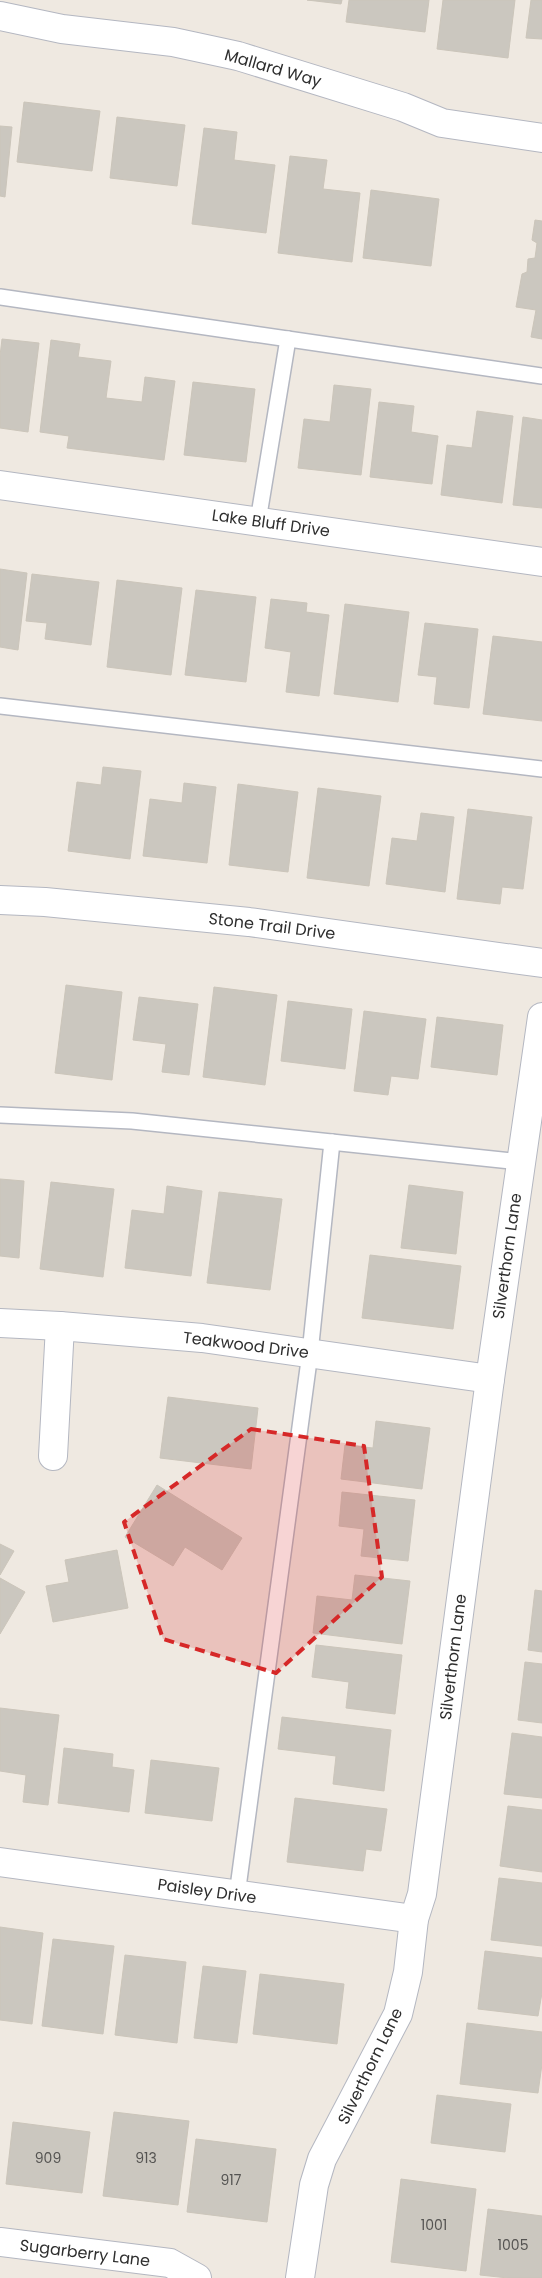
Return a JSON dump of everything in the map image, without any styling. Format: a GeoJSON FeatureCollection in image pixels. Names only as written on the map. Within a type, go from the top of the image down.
{"type":"FeatureCollection","features":[{"type":"Feature","properties":{"kind":"street","name":"Mallard Way"},"geometry":{"type":"LineString","coordinates":[[0,16],[62,29],[173,42],[238,56],[403,107],[442,123],[542,138]]}},
{"type":"Feature","properties":{"kind":"street","name":"Lake Bluff Drive"},"geometry":{"type":"LineString","coordinates":[[0,485],[542,562]]}},
{"type":"Feature","properties":{"kind":"street","name":"Stone Trail Drive"},"geometry":{"type":"LineString","coordinates":[[0,900],[44,902],[249,922],[542,963]]}},
{"type":"Feature","properties":{"kind":"street","name":"Silverthorn Lane"},"geometry":{"type":"LineString","coordinates":[[300,2278],[314,2185],[322,2159],[398,2014],[408,1972],[414,1919],[422,1894],[490,1379],[542,1017]]}},
{"type":"Feature","properties":{"kind":"street","name":"Teakwood Drive"},"geometry":{"type":"LineString","coordinates":[[0,1324],[60,1326],[202,1338],[490,1379]]}},
{"type":"Feature","properties":{"kind":"street"},"geometry":{"type":"LineString","coordinates":[[52,1456],[60,1326]]}},
{"type":"Feature","properties":{"kind":"street","name":"Paisley Drive"},"geometry":{"type":"LineString","coordinates":[[0,1862],[414,1919]]}},
{"type":"Feature","properties":{"kind":"street","name":"Sugarberry Lane"},"geometry":{"type":"LineString","coordinates":[[0,2242],[170,2263],[197,2278]]}},
{"type":"Feature","properties":{"kind":"lane"},"geometry":{"type":"LineString","coordinates":[[0,297],[542,376]]}},
{"type":"Feature","properties":{"kind":"lane"},"geometry":{"type":"LineString","coordinates":[[258,521],[288,339]]}},
{"type":"Feature","properties":{"kind":"lane"},"geometry":{"type":"LineString","coordinates":[[0,706],[542,769]]}},
{"type":"Feature","properties":{"kind":"lane"},"geometry":{"type":"LineString","coordinates":[[0,1115],[132,1121],[521,1162]]}},
{"type":"Feature","properties":{"kind":"lane"},"geometry":{"type":"LineString","coordinates":[[237,1895],[310,1353],[332,1142]]}},
{"type":"Feature","properties":{"kind":"highlighted area"},"geometry":{"type":"Polygon","coordinates":[[[251,1429],[364,1446],[382,1577],[276,1673],[163,1639],[124,1522],[251,1429]]]}},
{"type":"Feature","properties":{"kind":"building"},"geometry":{"type":"Polygon","coordinates":[[[307,0],[342,0],[341,4],[307,0]]]}},
{"type":"Feature","properties":{"kind":"building"},"geometry":{"type":"Polygon","coordinates":[[[349,0],[429,0],[425,32],[346,22],[349,0]]]}},
{"type":"Feature","properties":{"kind":"building"},"geometry":{"type":"Polygon","coordinates":[[[443,0],[515,0],[508,58],[437,49],[443,0]]]}},
{"type":"Feature","properties":{"kind":"building"},"geometry":{"type":"Polygon","coordinates":[[[531,0],[542,0],[542,39],[526,38],[531,0]]]}},
{"type":"Feature","properties":{"kind":"building"},"geometry":{"type":"Polygon","coordinates":[[[24,102],[100,111],[92,171],[17,162],[24,102]]]}},
{"type":"Feature","properties":{"kind":"building"},"geometry":{"type":"Polygon","coordinates":[[[117,117],[185,125],[177,186],[110,178],[117,117]]]}},
{"type":"Feature","properties":{"kind":"building"},"geometry":{"type":"Polygon","coordinates":[[[0,126],[12,127],[5,197],[0,196],[0,126]]]}},
{"type":"Feature","properties":{"kind":"building"},"geometry":{"type":"Polygon","coordinates":[[[204,128],[237,132],[234,160],[275,165],[266,233],[192,224],[204,128]]]}},
{"type":"Feature","properties":{"kind":"building"},"geometry":{"type":"Polygon","coordinates":[[[290,156],[327,160],[323,189],[360,193],[352,262],[278,253],[290,156]]]}},
{"type":"Feature","properties":{"kind":"building"},"geometry":{"type":"Polygon","coordinates":[[[371,190],[439,199],[431,266],[363,258],[371,190]]]}},
{"type":"Feature","properties":{"kind":"building"},"geometry":{"type":"Polygon","coordinates":[[[535,220],[542,221],[542,339],[531,337],[536,310],[516,307],[522,274],[527,272],[528,259],[535,258],[537,243],[532,240],[535,220]]]}},
{"type":"Feature","properties":{"kind":"building"},"geometry":{"type":"Polygon","coordinates":[[[2,339],[39,343],[28,432],[0,428],[0,356],[2,339]]]}},
{"type":"Feature","properties":{"kind":"building"},"geometry":{"type":"Polygon","coordinates":[[[51,340],[80,344],[78,357],[111,361],[106,398],[142,402],[145,377],[175,381],[164,460],[67,448],[69,436],[40,432],[51,340]]]}},
{"type":"Feature","properties":{"kind":"building"},"geometry":{"type":"Polygon","coordinates":[[[193,382],[255,389],[246,462],[184,455],[193,382]]]}},
{"type":"Feature","properties":{"kind":"building"},"geometry":{"type":"Polygon","coordinates":[[[334,385],[371,389],[361,475],[298,468],[304,419],[330,422],[334,385]]]}},
{"type":"Feature","properties":{"kind":"building"},"geometry":{"type":"Polygon","coordinates":[[[379,402],[414,406],[411,432],[438,436],[432,484],[370,477],[379,402]]]}},
{"type":"Feature","properties":{"kind":"building"},"geometry":{"type":"Polygon","coordinates":[[[477,411],[513,416],[502,503],[441,495],[447,445],[472,448],[477,411]]]}},
{"type":"Feature","properties":{"kind":"building"},"geometry":{"type":"Polygon","coordinates":[[[523,417],[542,420],[542,508],[513,505],[523,417]]]}},
{"type":"Feature","properties":{"kind":"building"},"geometry":{"type":"Polygon","coordinates":[[[0,569],[27,573],[18,650],[0,647],[0,569]]]}},
{"type":"Feature","properties":{"kind":"building"},"geometry":{"type":"Polygon","coordinates":[[[32,574],[99,582],[91,645],[45,639],[47,623],[26,621],[32,574]]]}},
{"type":"Feature","properties":{"kind":"building"},"geometry":{"type":"Polygon","coordinates":[[[117,580],[182,588],[171,675],[107,667],[117,580]]]}},
{"type":"Feature","properties":{"kind":"building"},"geometry":{"type":"Polygon","coordinates":[[[196,590],[256,597],[246,682],[185,675],[196,590]]]}},
{"type":"Feature","properties":{"kind":"building"},"geometry":{"type":"Polygon","coordinates":[[[271,599],[307,603],[306,612],[329,615],[319,696],[286,692],[291,652],[265,648],[271,599]]]}},
{"type":"Feature","properties":{"kind":"building"},"geometry":{"type":"Polygon","coordinates":[[[345,604],[409,612],[398,702],[334,694],[345,604]]]}},
{"type":"Feature","properties":{"kind":"building"},"geometry":{"type":"Polygon","coordinates":[[[425,623],[478,629],[469,708],[434,704],[437,677],[418,675],[425,623]]]}},
{"type":"Feature","properties":{"kind":"building"},"geometry":{"type":"Polygon","coordinates":[[[493,636],[542,642],[542,721],[483,714],[493,636]]]}},
{"type":"Feature","properties":{"kind":"building"},"geometry":{"type":"Polygon","coordinates":[[[103,767],[141,771],[130,859],[68,851],[77,782],[101,785],[103,767]]]}},
{"type":"Feature","properties":{"kind":"building"},"geometry":{"type":"Polygon","coordinates":[[[184,783],[216,787],[207,863],[143,856],[150,799],[182,803],[184,783]]]}},
{"type":"Feature","properties":{"kind":"building"},"geometry":{"type":"Polygon","coordinates":[[[238,784],[298,792],[288,872],[229,865],[238,784]]]}},
{"type":"Feature","properties":{"kind":"building"},"geometry":{"type":"Polygon","coordinates":[[[318,788],[381,796],[369,886],[307,878],[318,788]]]}},
{"type":"Feature","properties":{"kind":"building"},"geometry":{"type":"Polygon","coordinates":[[[468,809],[532,817],[523,889],[502,887],[500,904],[457,899],[468,809]]]}},
{"type":"Feature","properties":{"kind":"building"},"geometry":{"type":"Polygon","coordinates":[[[421,813],[454,817],[445,892],[386,884],[392,838],[417,841],[421,813]]]}},
{"type":"Feature","properties":{"kind":"building"},"geometry":{"type":"Polygon","coordinates":[[[66,985],[122,992],[112,1080],[55,1073],[66,985]]]}},
{"type":"Feature","properties":{"kind":"building"},"geometry":{"type":"Polygon","coordinates":[[[214,987],[277,995],[265,1085],[203,1077],[214,987]]]}},
{"type":"Feature","properties":{"kind":"building"},"geometry":{"type":"Polygon","coordinates":[[[139,997],[198,1004],[189,1075],[162,1072],[166,1044],[133,1040],[139,997]]]}},
{"type":"Feature","properties":{"kind":"building"},"geometry":{"type":"Polygon","coordinates":[[[288,1001],[352,1009],[345,1069],[281,1061],[288,1001]]]}},
{"type":"Feature","properties":{"kind":"building"},"geometry":{"type":"Polygon","coordinates":[[[364,1011],[426,1019],[418,1079],[391,1076],[388,1095],[354,1091],[364,1011]]]}},
{"type":"Feature","properties":{"kind":"building"},"geometry":{"type":"Polygon","coordinates":[[[437,1017],[503,1025],[497,1075],[431,1067],[437,1017]]]}},
{"type":"Feature","properties":{"kind":"building"},"geometry":{"type":"Polygon","coordinates":[[[0,1179],[24,1181],[19,1258],[0,1256],[0,1179]]]}},
{"type":"Feature","properties":{"kind":"building"},"geometry":{"type":"Polygon","coordinates":[[[51,1182],[114,1189],[103,1277],[40,1269],[51,1182]]]}},
{"type":"Feature","properties":{"kind":"building"},"geometry":{"type":"Polygon","coordinates":[[[409,1185],[463,1192],[456,1254],[401,1248],[409,1185]]]}},
{"type":"Feature","properties":{"kind":"building"},"geometry":{"type":"Polygon","coordinates":[[[167,1186],[202,1191],[191,1276],[125,1268],[132,1210],[164,1214],[167,1186]]]}},
{"type":"Feature","properties":{"kind":"building"},"geometry":{"type":"Polygon","coordinates":[[[219,1192],[282,1199],[270,1290],[207,1283],[219,1192]]]}},
{"type":"Feature","properties":{"kind":"building"},"geometry":{"type":"Polygon","coordinates":[[[370,1255],[461,1266],[453,1329],[362,1318],[370,1255]]]}},
{"type":"Feature","properties":{"kind":"building"},"geometry":{"type":"Polygon","coordinates":[[[168,1397],[258,1408],[251,1469],[160,1458],[168,1397]]]}},
{"type":"Feature","properties":{"kind":"building"},"geometry":{"type":"Polygon","coordinates":[[[376,1421],[430,1428],[422,1489],[341,1479],[345,1445],[373,1448],[376,1421]]]}},
{"type":"Feature","properties":{"kind":"building"},"geometry":{"type":"Polygon","coordinates":[[[157,1485],[242,1538],[222,1570],[185,1547],[173,1566],[125,1537],[157,1485]]]}},
{"type":"Feature","properties":{"kind":"building"},"geometry":{"type":"Polygon","coordinates":[[[342,1492],[415,1500],[408,1561],[361,1556],[364,1529],[339,1526],[342,1492]]]}},
{"type":"Feature","properties":{"kind":"building"},"geometry":{"type":"Polygon","coordinates":[[[0,1544],[14,1551],[0,1575],[0,1544]]]}},
{"type":"Feature","properties":{"kind":"building"},"geometry":{"type":"Polygon","coordinates":[[[117,1550],[128,1608],[53,1622],[46,1586],[69,1582],[65,1560],[117,1550]]]}},
{"type":"Feature","properties":{"kind":"building"},"geometry":{"type":"Polygon","coordinates":[[[355,1575],[410,1581],[402,1644],[313,1633],[317,1596],[352,1600],[355,1575]]]}},
{"type":"Feature","properties":{"kind":"building"},"geometry":{"type":"Polygon","coordinates":[[[0,1578],[25,1592],[0,1634],[0,1578]]]}},
{"type":"Feature","properties":{"kind":"building"},"geometry":{"type":"Polygon","coordinates":[[[535,1590],[542,1591],[542,1652],[528,1650],[535,1590]]]}},
{"type":"Feature","properties":{"kind":"building"},"geometry":{"type":"Polygon","coordinates":[[[316,1645],[402,1655],[395,1714],[346,1708],[349,1682],[312,1677],[316,1645]]]}},
{"type":"Feature","properties":{"kind":"building"},"geometry":{"type":"Polygon","coordinates":[[[525,1662],[542,1664],[542,1723],[518,1720],[525,1662]]]}},
{"type":"Feature","properties":{"kind":"building"},"geometry":{"type":"Polygon","coordinates":[[[0,1708],[59,1715],[48,1805],[23,1802],[26,1775],[0,1771],[0,1708]]]}},
{"type":"Feature","properties":{"kind":"building"},"geometry":{"type":"Polygon","coordinates":[[[282,1717],[391,1730],[384,1791],[333,1784],[336,1756],[278,1749],[282,1717]]]}},
{"type":"Feature","properties":{"kind":"building"},"geometry":{"type":"Polygon","coordinates":[[[512,1733],[542,1737],[542,1798],[504,1794],[512,1733]]]}},
{"type":"Feature","properties":{"kind":"building"},"geometry":{"type":"Polygon","coordinates":[[[64,1748],[113,1754],[112,1767],[134,1770],[129,1812],[58,1803],[64,1748]]]}},
{"type":"Feature","properties":{"kind":"building"},"geometry":{"type":"Polygon","coordinates":[[[151,1760],[219,1768],[212,1821],[145,1813],[151,1760]]]}},
{"type":"Feature","properties":{"kind":"building"},"geometry":{"type":"Polygon","coordinates":[[[295,1798],[387,1809],[381,1851],[366,1849],[363,1871],[287,1862],[295,1798]]]}},
{"type":"Feature","properties":{"kind":"building"},"geometry":{"type":"Polygon","coordinates":[[[508,1806],[542,1810],[542,1872],[500,1866],[508,1806]]]}},
{"type":"Feature","properties":{"kind":"building"},"geometry":{"type":"Polygon","coordinates":[[[499,1878],[542,1883],[542,1946],[491,1940],[499,1878]]]}},
{"type":"Feature","properties":{"kind":"building"},"geometry":{"type":"Polygon","coordinates":[[[0,1927],[43,1933],[32,2024],[0,2020],[0,1927]]]}},
{"type":"Feature","properties":{"kind":"building"},"geometry":{"type":"Polygon","coordinates":[[[53,1939],[114,1946],[103,2034],[42,2026],[53,1939]]]}},
{"type":"Feature","properties":{"kind":"building"},"geometry":{"type":"Polygon","coordinates":[[[485,1951],[542,1958],[542,1993],[538,2016],[478,2009],[485,1951]]]}},
{"type":"Feature","properties":{"kind":"building"},"geometry":{"type":"Polygon","coordinates":[[[125,1955],[186,1962],[177,2043],[115,2035],[125,1955]]]}},
{"type":"Feature","properties":{"kind":"building"},"geometry":{"type":"Polygon","coordinates":[[[203,1966],[246,1971],[237,2043],[194,2038],[203,1966]]]}},
{"type":"Feature","properties":{"kind":"building"},"geometry":{"type":"Polygon","coordinates":[[[260,1974],[344,1984],[337,2044],[253,2034],[260,1974]]]}},
{"type":"Feature","properties":{"kind":"building"},"geometry":{"type":"Polygon","coordinates":[[[467,2023],[542,2032],[542,2064],[538,2093],[460,2084],[467,2023]]]}},
{"type":"Feature","properties":{"kind":"building"},"geometry":{"type":"Polygon","coordinates":[[[437,2095],[511,2104],[505,2152],[431,2143],[437,2095]]]}},
{"type":"Feature","properties":{"kind":"building"},"geometry":{"type":"Polygon","coordinates":[[[114,2112],[189,2121],[178,2205],[103,2196],[114,2112]]]}},
{"type":"Feature","properties":{"kind":"building"},"geometry":{"type":"Polygon","coordinates":[[[13,2122],[90,2132],[82,2193],[6,2184],[13,2122]]]}},
{"type":"Feature","properties":{"kind":"building"},"geometry":{"type":"Polygon","coordinates":[[[196,2139],[276,2149],[267,2222],[187,2212],[196,2139]]]}},
{"type":"Feature","properties":{"kind":"building"},"geometry":{"type":"Polygon","coordinates":[[[401,2179],[476,2189],[466,2271],[391,2262],[401,2179]]]}},
{"type":"Feature","properties":{"kind":"building"},"geometry":{"type":"Polygon","coordinates":[[[488,2209],[542,2216],[542,2278],[508,2278],[480,2275],[488,2209]]]}}]}
